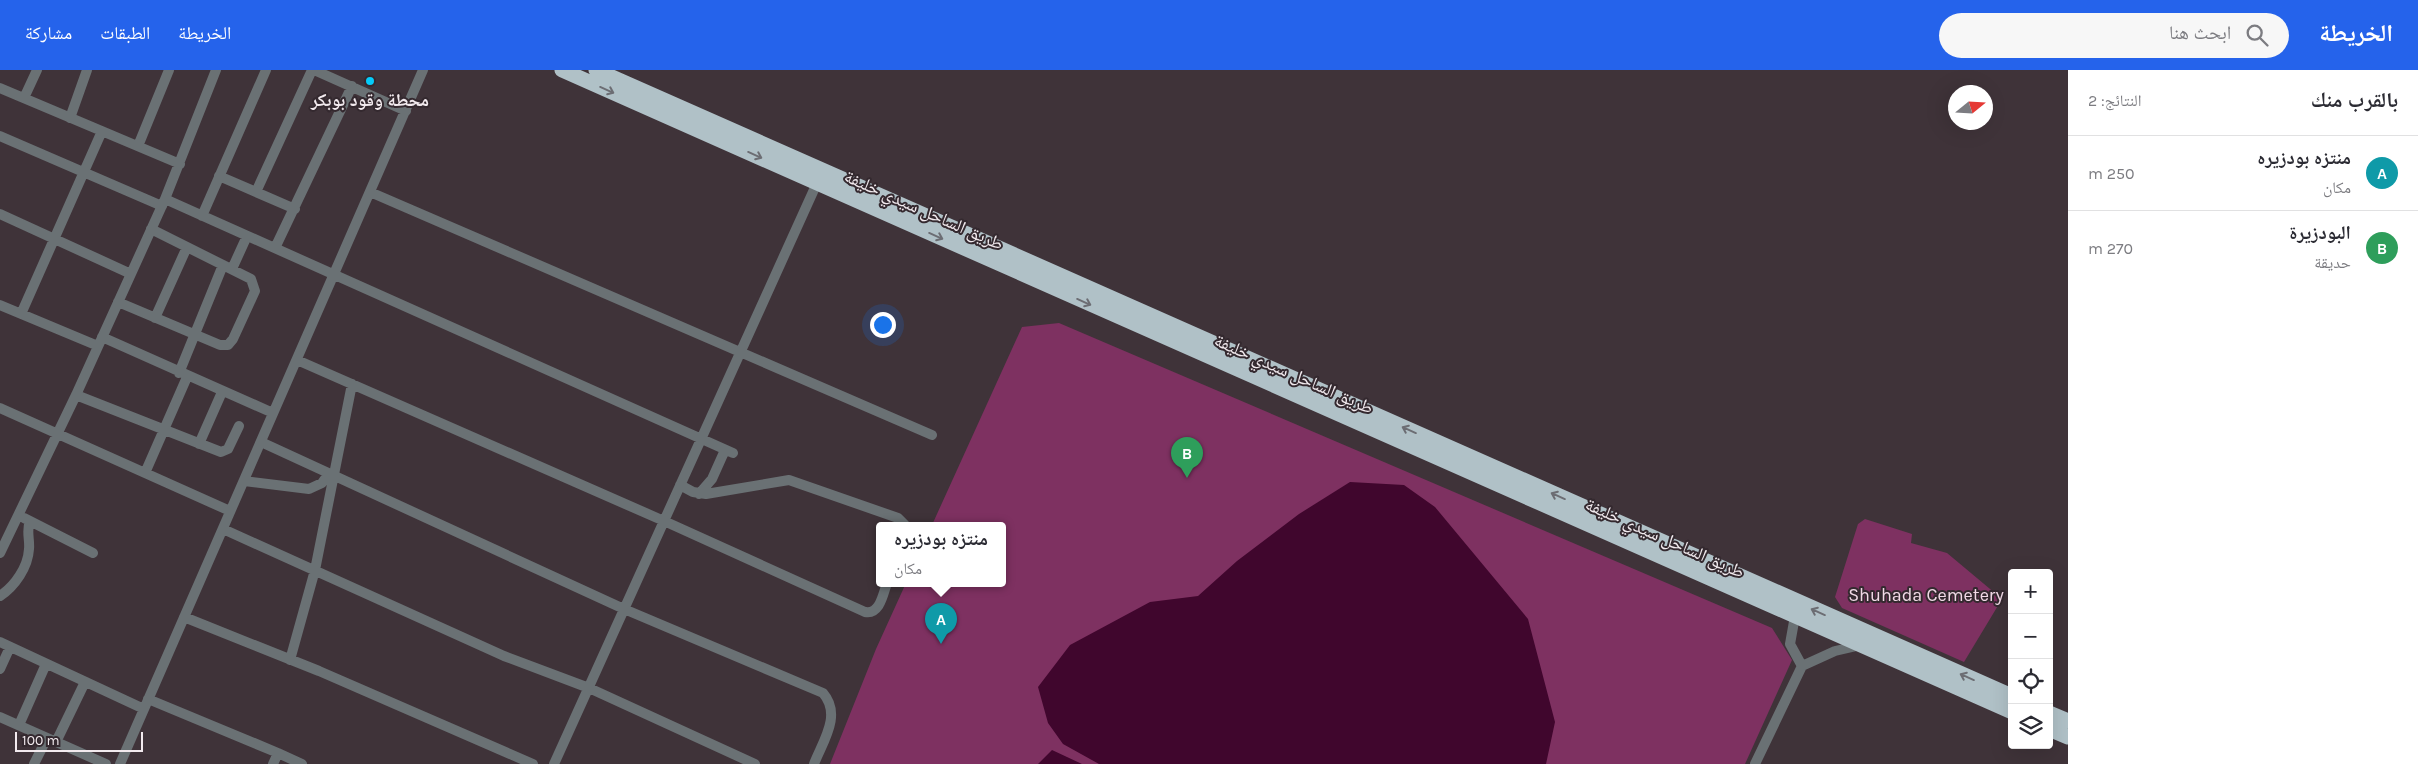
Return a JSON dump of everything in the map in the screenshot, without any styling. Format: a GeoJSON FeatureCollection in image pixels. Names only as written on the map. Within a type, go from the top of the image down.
{"type":"FeatureCollection","features":[{"type":"Feature","properties":{"kind":"highway","name":"طريق الساحل سيدي خليفة"},"geometry":{"type":"LineString","coordinates":[[562,70],[817,183],[914,218],[2008,710]]}},
{"type":"Feature","properties":{"kind":"highway"},"geometry":{"type":"LineString","coordinates":[[596,70],[914,218],[2008,694]]}},
{"type":"Feature","properties":{"kind":"highway"},"geometry":{"type":"LineString","coordinates":[[2053,715],[2068,721]]}},
{"type":"Feature","properties":{"kind":"highway"},"geometry":{"type":"LineString","coordinates":[[2053,731],[2068,737]]}},
{"type":"Feature","properties":{"kind":"street"},"geometry":{"type":"LineString","coordinates":[[24,98],[37,70]]}},
{"type":"Feature","properties":{"kind":"street"},"geometry":{"type":"LineString","coordinates":[[70,118],[87,70]]}},
{"type":"Feature","properties":{"kind":"street"},"geometry":{"type":"LineString","coordinates":[[138,146],[169,70]]}},
{"type":"Feature","properties":{"kind":"street"},"geometry":{"type":"LineString","coordinates":[[0,553],[76,395],[163,203],[216,70]]}},
{"type":"Feature","properties":{"kind":"street"},"geometry":{"type":"LineString","coordinates":[[202,216],[266,70]]}},
{"type":"Feature","properties":{"kind":"street"},"geometry":{"type":"LineString","coordinates":[[256,192],[313,70],[406,111]]}},
{"type":"Feature","properties":{"kind":"street"},"geometry":{"type":"LineString","coordinates":[[120,764],[424,70]]}},
{"type":"Feature","properties":{"kind":"street"},"geometry":{"type":"LineString","coordinates":[[275,248],[352,86]]}},
{"type":"Feature","properties":{"kind":"street"},"geometry":{"type":"LineString","coordinates":[[0,88],[180,164]]}},
{"type":"Feature","properties":{"kind":"street"},"geometry":{"type":"LineString","coordinates":[[21,314],[102,131]]}},
{"type":"Feature","properties":{"kind":"street"},"geometry":{"type":"LineString","coordinates":[[0,136],[83,172],[202,216],[729,451],[712,479],[699,494]]}},
{"type":"Feature","properties":{"kind":"street"},"geometry":{"type":"LineString","coordinates":[[219,176],[295,209]]}},
{"type":"Feature","properties":{"kind":"street"},"geometry":{"type":"LineString","coordinates":[[554,764],[817,183]]}},
{"type":"Feature","properties":{"kind":"street"},"geometry":{"type":"LineString","coordinates":[[370,192],[932,435]]}},
{"type":"Feature","properties":{"kind":"street"},"geometry":{"type":"LineString","coordinates":[[0,214],[131,274]]}},
{"type":"Feature","properties":{"kind":"street"},"geometry":{"type":"LineString","coordinates":[[118,302],[224,346],[228,345],[233,339],[255,287],[251,279],[151,229]]}},
{"type":"Feature","properties":{"kind":"street"},"geometry":{"type":"LineString","coordinates":[[145,473],[164,429],[195,335],[227,267],[247,236]]}},
{"type":"Feature","properties":{"kind":"street"},"geometry":{"type":"LineString","coordinates":[[154,318],[187,247]]}},
{"type":"Feature","properties":{"kind":"street"},"geometry":{"type":"LineString","coordinates":[[0,305],[100,341],[273,413]]}},
{"type":"Feature","properties":{"kind":"street"},"geometry":{"type":"LineString","coordinates":[[297,360],[664,521],[865,612],[872,612],[876,609],[885,587]]}},
{"type":"Feature","properties":{"kind":"street"},"geometry":{"type":"LineString","coordinates":[[290,660],[315,570],[331,474],[352,384]]}},
{"type":"Feature","properties":{"kind":"street"},"geometry":{"type":"LineString","coordinates":[[199,444],[222,392]]}},
{"type":"Feature","properties":{"kind":"street"},"geometry":{"type":"LineString","coordinates":[[76,395],[221,452],[226,451],[239,426]]}},
{"type":"Feature","properties":{"kind":"street"},"geometry":{"type":"LineString","coordinates":[[0,408],[230,511]]}},
{"type":"Feature","properties":{"kind":"street"},"geometry":{"type":"LineString","coordinates":[[261,442],[624,608],[823,693],[828,699],[832,718],[814,764]]}},
{"type":"Feature","properties":{"kind":"street"},"geometry":{"type":"LineString","coordinates":[[244,481],[309,488],[322,483],[331,474]]}},
{"type":"Feature","properties":{"kind":"street"},"geometry":{"type":"LineString","coordinates":[[680,486],[699,494],[789,480],[898,518],[901,522]]}},
{"type":"Feature","properties":{"kind":"street"},"geometry":{"type":"LineString","coordinates":[[18,515],[93,553]]}},
{"type":"Feature","properties":{"kind":"street"},"geometry":{"type":"LineString","coordinates":[[0,596],[16,581],[28,553],[27,532],[30,521]]}},
{"type":"Feature","properties":{"kind":"street"},"geometry":{"type":"LineString","coordinates":[[223,529],[504,656],[589,688],[755,764]]}},
{"type":"Feature","properties":{"kind":"street"},"geometry":{"type":"LineString","coordinates":[[1795,616],[1790,644],[1802,666]]}},
{"type":"Feature","properties":{"kind":"street"},"geometry":{"type":"LineString","coordinates":[[184,617],[290,660],[533,764]]}},
{"type":"Feature","properties":{"kind":"street"},"geometry":{"type":"LineString","coordinates":[[0,642],[85,682],[278,753],[302,764]]}},
{"type":"Feature","properties":{"kind":"street"},"geometry":{"type":"LineString","coordinates":[[1755,764],[1802,666],[1835,651],[1861,645]]}},
{"type":"Feature","properties":{"kind":"street"},"geometry":{"type":"LineString","coordinates":[[0,669],[10,647]]}},
{"type":"Feature","properties":{"kind":"street"},"geometry":{"type":"LineString","coordinates":[[19,725],[46,664]]}},
{"type":"Feature","properties":{"kind":"street"},"geometry":{"type":"LineString","coordinates":[[34,764],[51,740],[85,682]]}},
{"type":"Feature","properties":{"kind":"street"},"geometry":{"type":"LineString","coordinates":[[0,717],[106,764]]}},
{"type":"Feature","properties":{"kind":"street"},"geometry":{"type":"LineString","coordinates":[[274,764],[278,753]]}},
{"type":"Feature","properties":{"kind":"green space"},"geometry":{"type":"Polygon","coordinates":[[[1059,323],[1772,628],[1792,660],[1745,764],[830,764],[876,649],[904,587],[1006,587],[1006,522],[933,522],[1022,327],[1059,323]]]}},
{"type":"Feature","properties":{"kind":"green space","name":"Shuhada Cemetery"},"geometry":{"type":"Polygon","coordinates":[[[1865,519],[1912,534],[1911,543],[1947,553],[2002,599],[1964,662],[1842,608],[1835,597],[1858,524],[1865,519]]]}},
{"type":"Feature","properties":{"kind":"shaded area"},"geometry":{"type":"Polygon","coordinates":[[[1350,482],[1404,485],[1435,507],[1528,619],[1555,722],[1546,764],[1099,764],[1063,744],[1048,723],[1038,687],[1070,645],[1150,602],[1198,596],[1237,561],[1299,514],[1350,482]]]}},
{"type":"Feature","properties":{"kind":"shaded area"},"geometry":{"type":"Polygon","coordinates":[[[1052,750],[1082,764],[1038,764],[1052,750]]]}},
{"type":"Feature","properties":{"kind":"place","name":"محطة وقود بوبكر"},"geometry":{"type":"Point","coordinates":[370,81]}},
{"type":"Feature","properties":{"kind":"place","name":"البودزيرة"},"geometry":{"type":"Point","coordinates":[1187,478]}},
{"type":"Feature","properties":{"kind":"place","name":"منتزه بودزيره"},"geometry":{"type":"Point","coordinates":[941,644]}}]}
